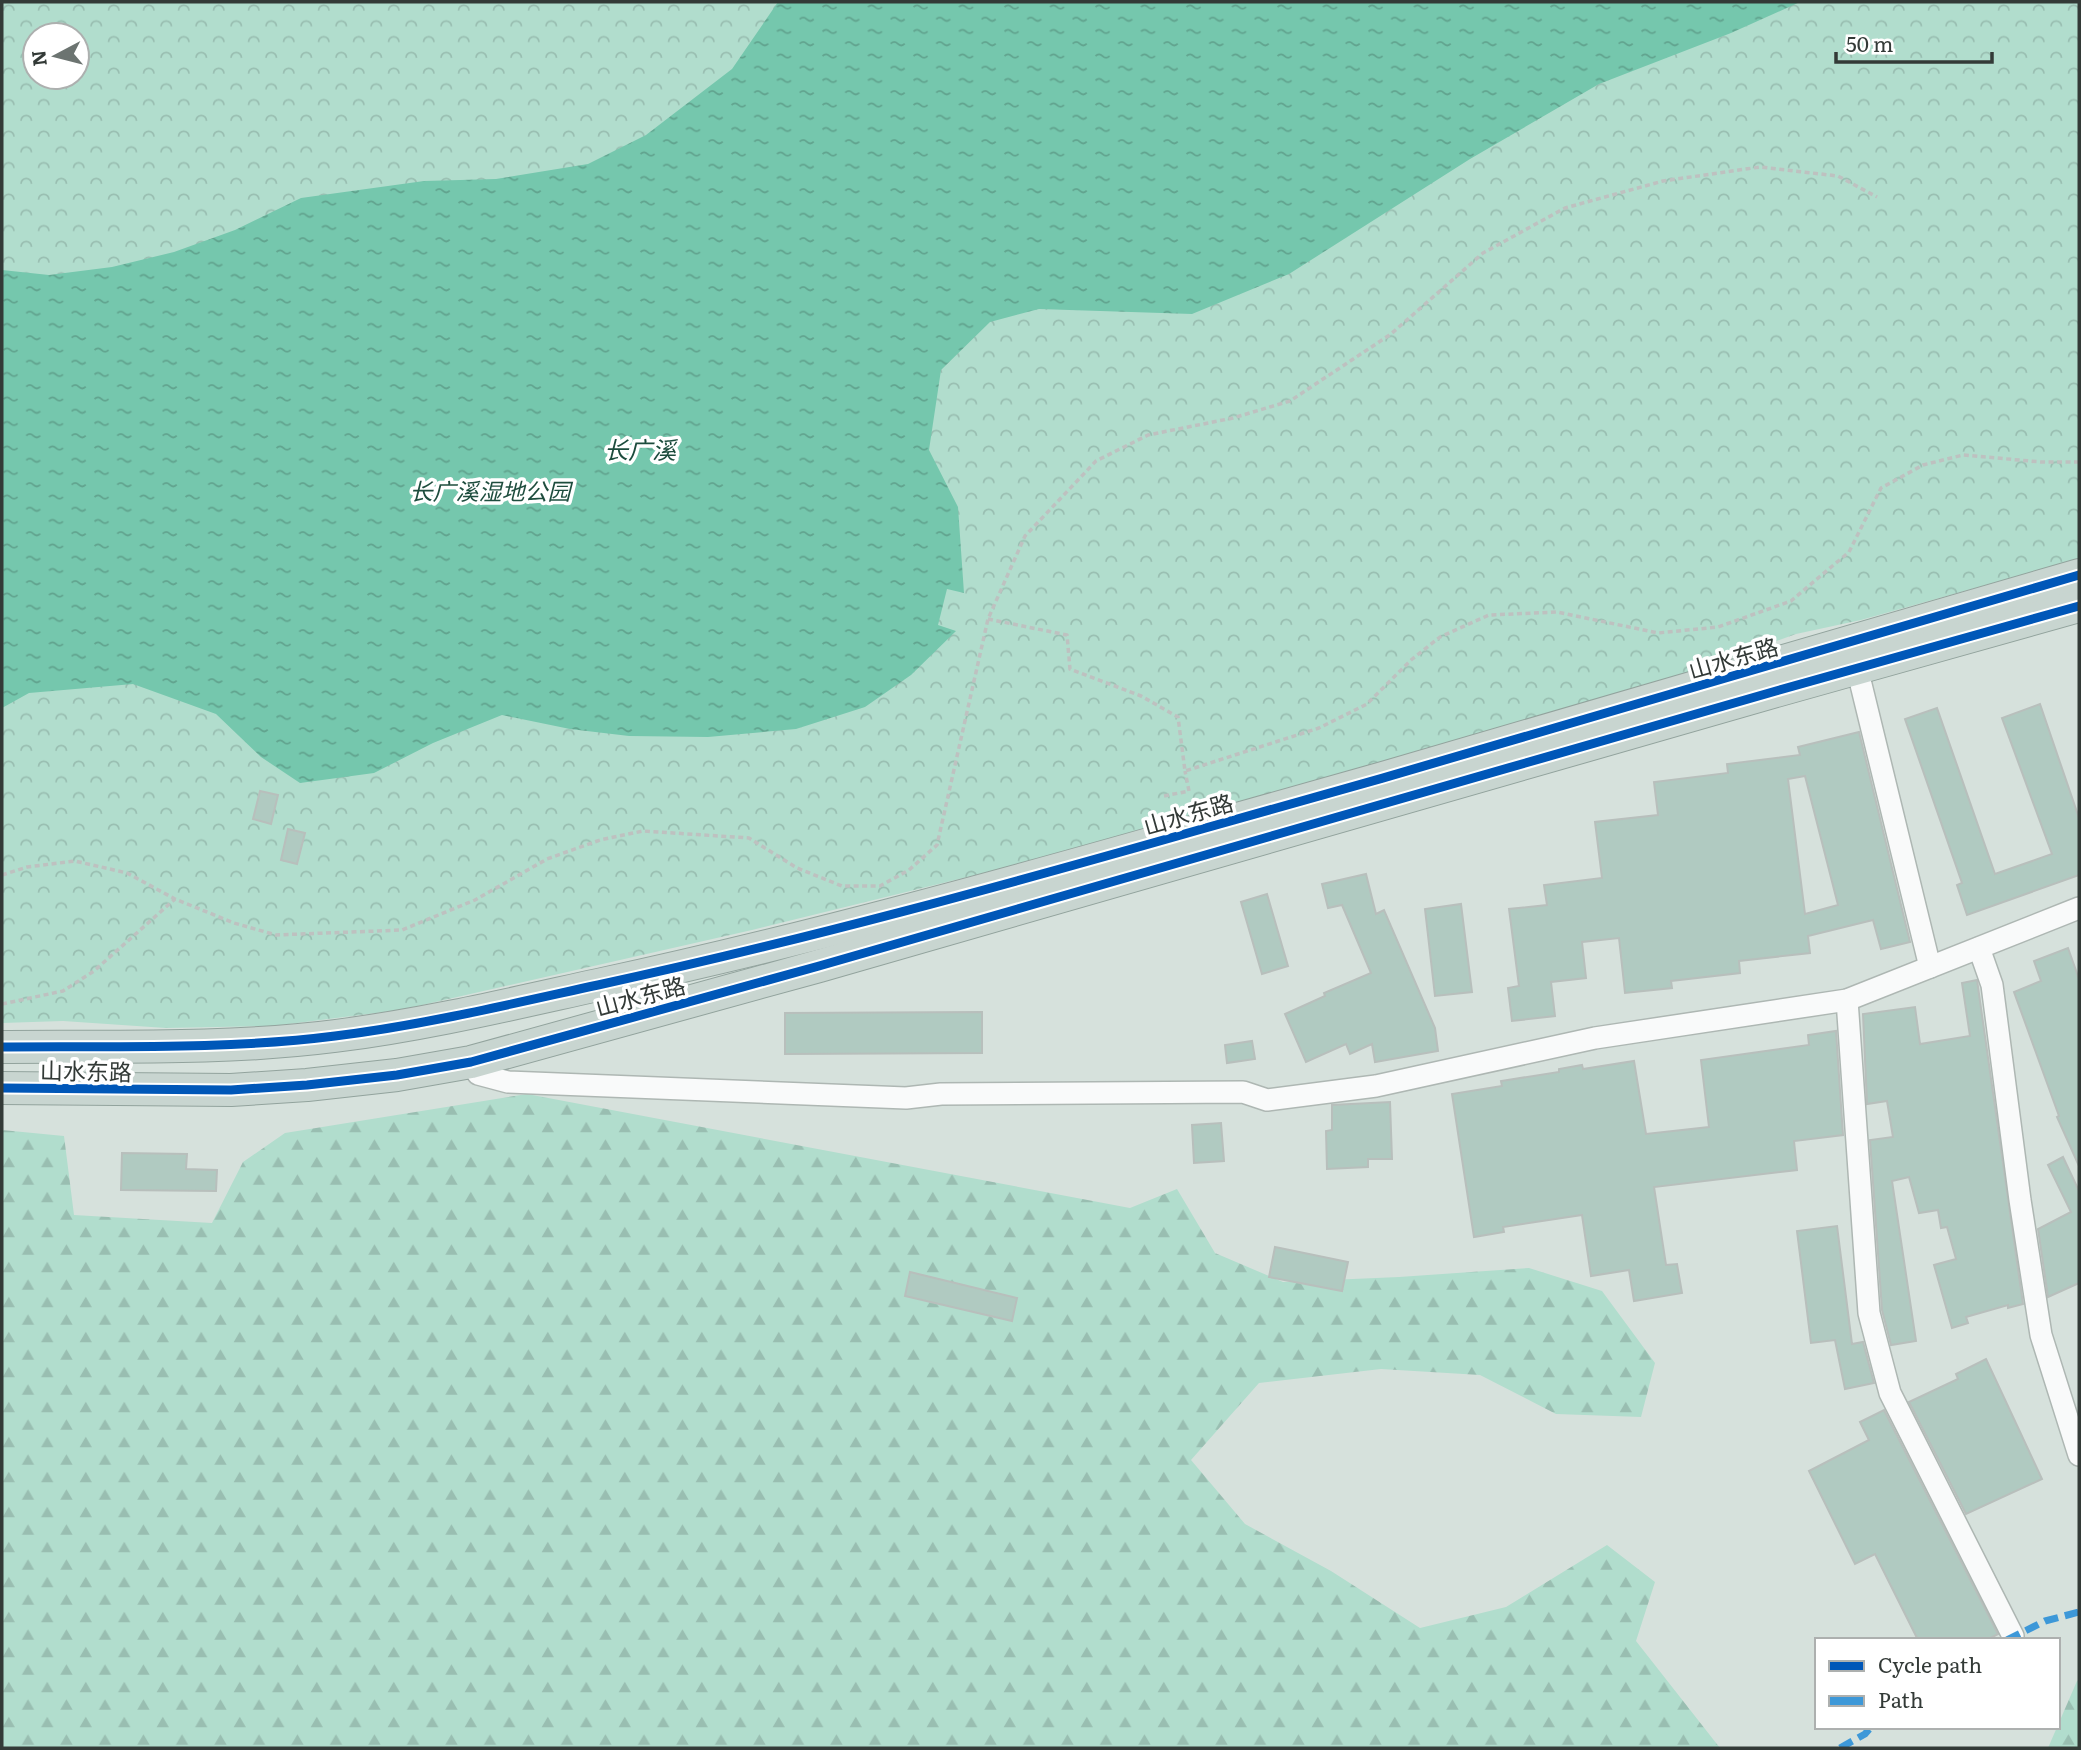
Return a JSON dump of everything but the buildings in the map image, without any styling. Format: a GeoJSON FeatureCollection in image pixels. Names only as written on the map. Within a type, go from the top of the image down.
{"type":"FeatureCollection","features":[{"type":"Feature","properties":{"kind":"highway","name":"山水东路"},"geometry":{"type":"LineString","coordinates":[[2,1047],[194,1046],[334,1037],[418,1023],[739,955],[945,902],[1267,811],[2079,575]]}},
{"type":"Feature","properties":{"kind":"highway","name":"山水东路"},"geometry":{"type":"LineString","coordinates":[[2,1088],[231,1090],[397,1075],[471,1062],[819,966],[2079,606]]}},
{"type":"Feature","properties":{"kind":"street"},"geometry":{"type":"LineString","coordinates":[[1857,668],[1930,967]]}},
{"type":"Feature","properties":{"kind":"street"},"geometry":{"type":"LineString","coordinates":[[471,1062],[478,1074],[508,1082],[906,1098],[941,1094],[1243,1092],[1267,1100],[1376,1086],[1595,1038],[1847,1000],[2079,908]]}},
{"type":"Feature","properties":{"kind":"street"},"geometry":{"type":"LineString","coordinates":[[1979,948],[1992,985],[2040,1335],[2079,1455]]}},
{"type":"Feature","properties":{"kind":"street"},"geometry":{"type":"LineString","coordinates":[[1847,1000],[1869,1313],[1890,1393],[2013,1636]]}},
{"type":"Feature","properties":{"kind":"path"},"geometry":{"type":"LineString","coordinates":[[2,875],[27,867],[75,861],[127,873],[174,899],[234,923],[276,935],[401,930],[475,900],[547,859],[600,840],[643,831],[749,838],[797,868],[842,886],[880,886],[909,870],[937,845],[989,619],[1025,536],[1096,461],[1147,435],[1233,418],[1290,401],[1391,334],[1483,253],[1565,208],[1663,181],[1760,167],[1838,176],[1877,197]]}},
{"type":"Feature","properties":{"kind":"path"},"geometry":{"type":"LineString","coordinates":[[1185,771],[1319,728],[1367,704],[1410,660],[1440,637],[1489,615],[1557,612],[1658,633],[1718,627],[1791,601],[1849,552],[1881,488],[1923,465],[1963,456],[2079,462]]}},
{"type":"Feature","properties":{"kind":"path"},"geometry":{"type":"LineString","coordinates":[[989,619],[1067,635],[1070,669],[1141,696],[1178,717],[1189,791],[1164,796]]}},
{"type":"Feature","properties":{"kind":"path"},"geometry":{"type":"LineString","coordinates":[[2,1004],[63,991],[94,971],[174,899]]}},
{"type":"Feature","properties":{"kind":"green space","name":"长广溪湿地公园"},"geometry":{"type":"Polygon","coordinates":[[[2,2],[2079,2],[2079,559],[1861,620],[1796,634],[1672,678],[1056,855],[752,930],[400,1010],[273,1026],[166,1028],[63,1021],[2,1023],[2,2]]]}},
{"type":"Feature","properties":{"kind":"green space"},"geometry":{"type":"Polygon","coordinates":[[[527,1094],[1130,1208],[1177,1189],[1215,1253],[1283,1282],[1529,1268],[1602,1291],[1655,1363],[1641,1417],[1556,1414],[1480,1375],[1381,1369],[1259,1383],[1191,1460],[1245,1524],[1331,1571],[1420,1628],[1506,1607],[1607,1545],[1655,1582],[1636,1641],[1720,1748],[2,1748],[2,1130],[64,1136],[74,1215],[212,1223],[243,1162],[285,1133],[527,1094]]]}},
{"type":"Feature","properties":{"kind":"green space"},"geometry":{"type":"Polygon","coordinates":[[[2079,1680],[2079,1748],[2048,1748],[2056,1729],[2060,1729],[2060,1720],[2079,1680]]]}},
{"type":"Feature","properties":{"kind":"water","name":"长广溪"},"geometry":{"type":"Polygon","coordinates":[[[778,2],[1800,2],[1731,33],[1599,84],[1470,159],[1289,274],[1192,314],[1039,309],[990,322],[941,370],[929,450],[958,507],[964,593],[947,589],[938,625],[956,631],[911,675],[865,707],[796,729],[708,737],[629,736],[570,729],[502,715],[433,743],[374,773],[300,783],[261,757],[216,714],[133,684],[29,693],[2,708],[2,270],[49,275],[112,267],[174,252],[235,230],[301,198],[424,181],[496,179],[588,164],[646,135],[732,69],[778,2]]]}},
{"type":"Feature","properties":{"kind":"marked path"},"geometry":{"type":"LineString","coordinates":[[2011,1638],[2045,1621],[2079,1612]]}},
{"type":"Feature","properties":{"kind":"marked path"},"geometry":{"type":"LineString","coordinates":[[1840,1748],[1869,1729]]}},
{"type":"Feature","properties":{"kind":"cycle path"},"geometry":{"type":"LineString","coordinates":[[2,1047],[210,1045],[335,1036],[467,1014],[674,968],[902,912],[1127,850],[1641,704],[2079,575]]}},
{"type":"Feature","properties":{"kind":"cycle path"},"geometry":{"type":"LineString","coordinates":[[2,1088],[231,1090],[397,1075],[471,1062],[819,966],[2079,606]]}}]}
